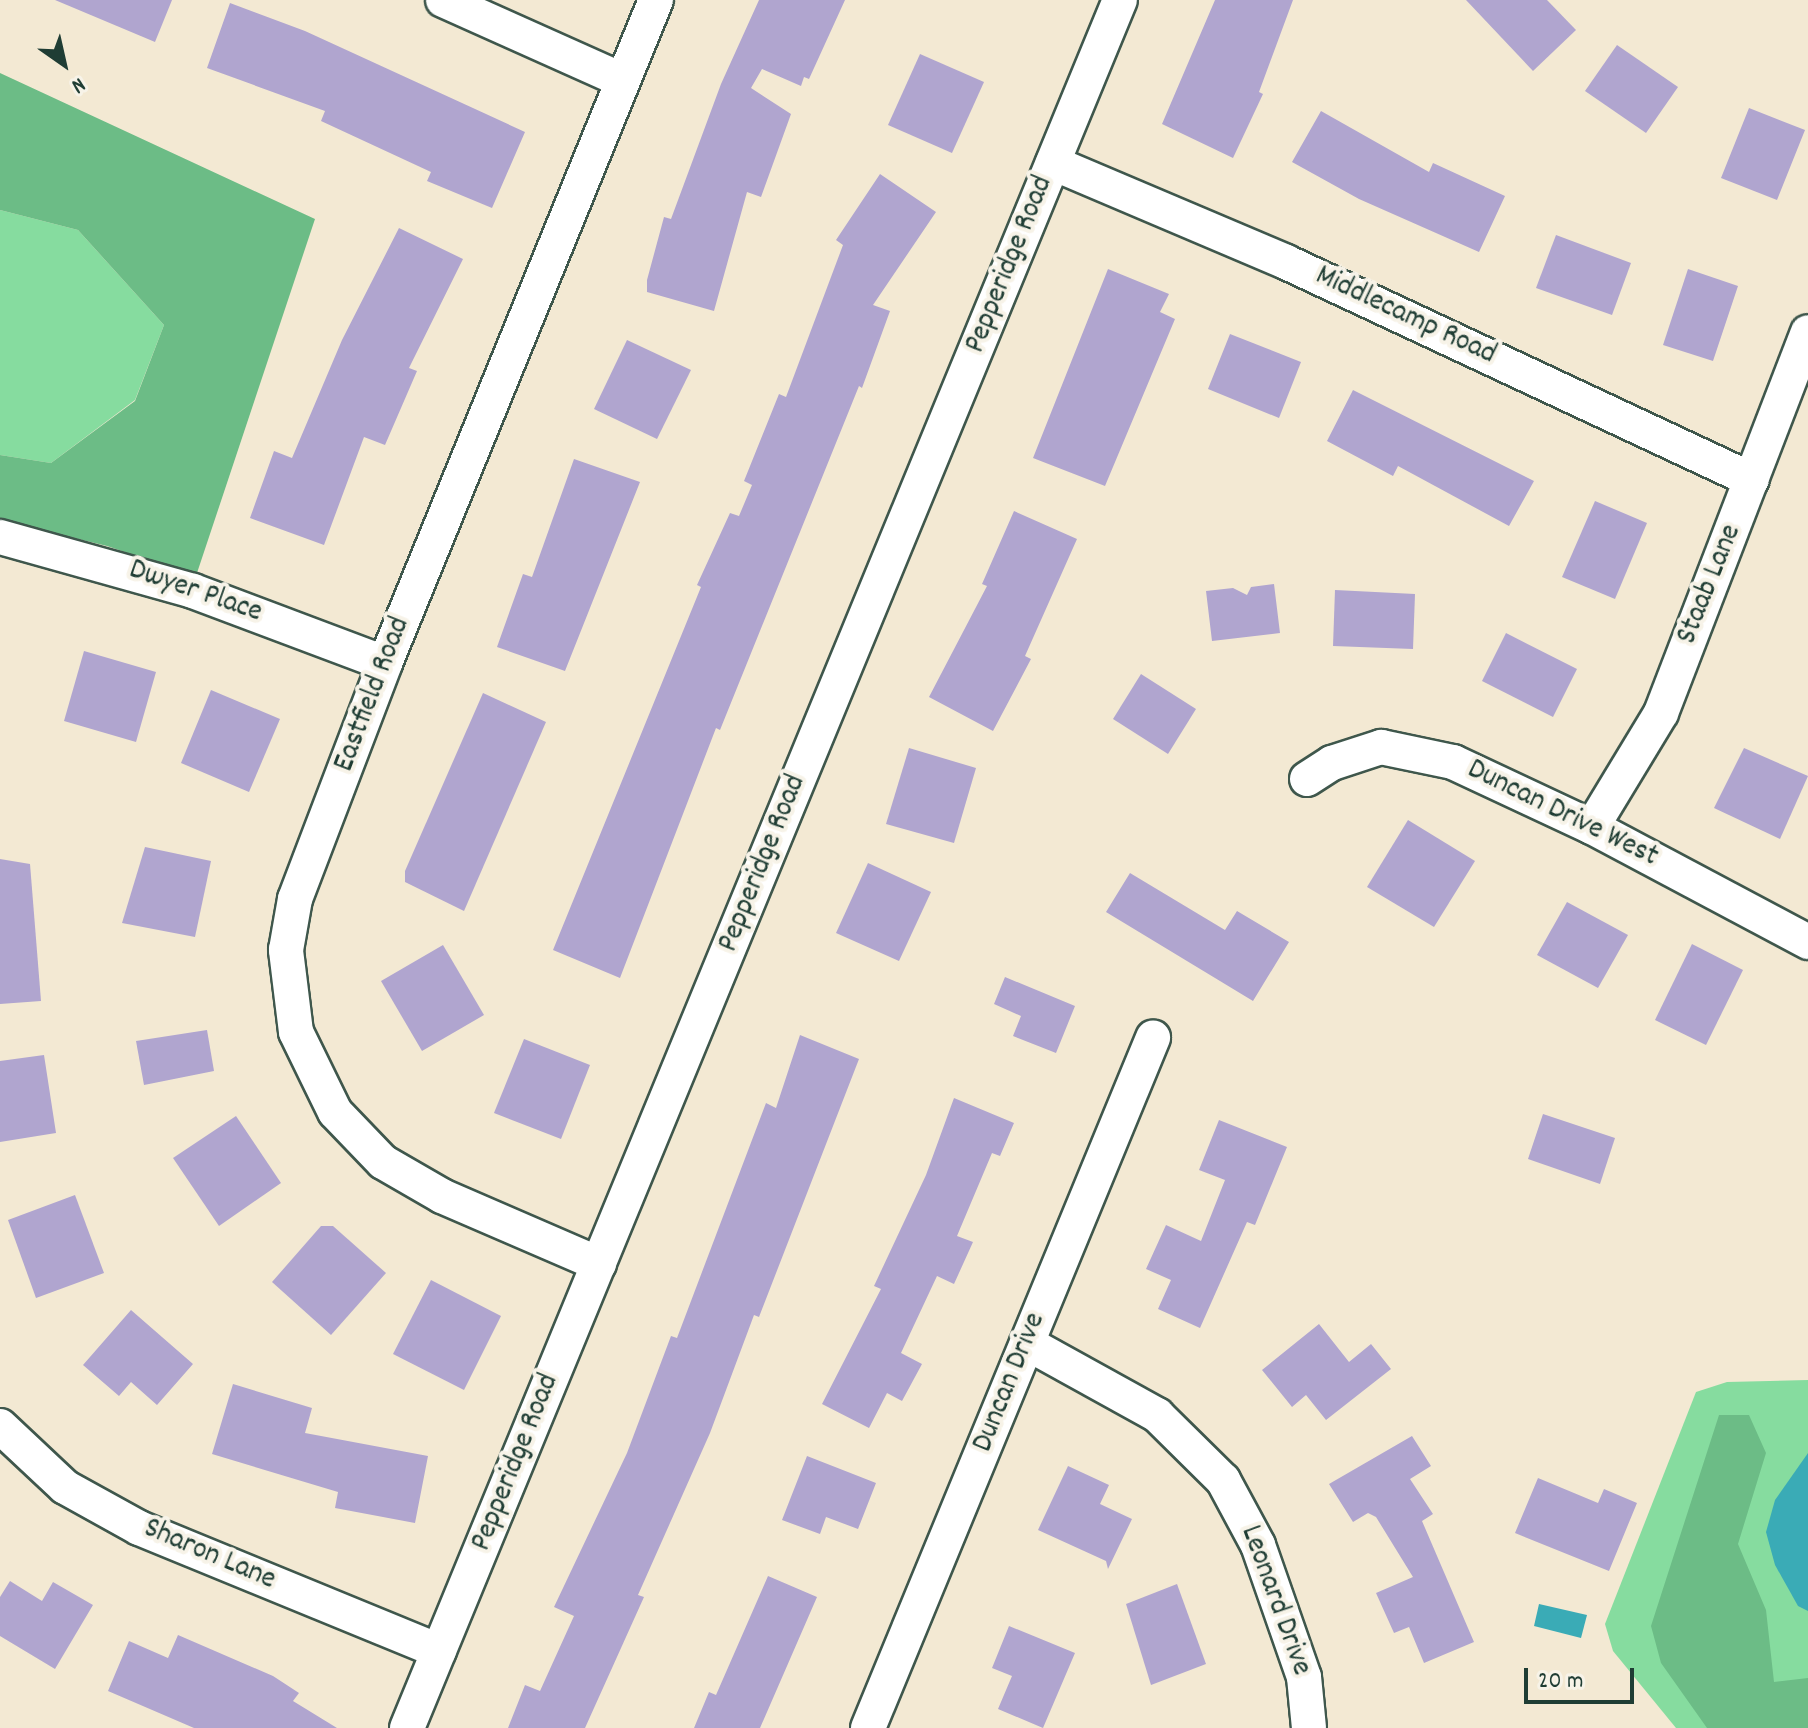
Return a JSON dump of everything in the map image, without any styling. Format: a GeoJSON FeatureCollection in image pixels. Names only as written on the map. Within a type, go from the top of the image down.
{"type":"FeatureCollection","features":[{"type":"Feature","properties":{"kind":"street"},"geometry":{"type":"LineString","coordinates":[[443,0],[622,80]]}},
{"type":"Feature","properties":{"kind":"street","name":"Eastfield Road"},"geometry":{"type":"LineString","coordinates":[[599,1264],[442,1196],[383,1162],[335,1112],[296,1032],[286,950],[295,899],[385,663],[656,0]]}},
{"type":"Feature","properties":{"kind":"street","name":"Pepperidge Road"},"geometry":{"type":"LineString","coordinates":[[407,1728],[1120,0]]}},
{"type":"Feature","properties":{"kind":"street","name":"Middlecamp Road"},"geometry":{"type":"LineString","coordinates":[[1053,163],[1286,262],[1752,480]]}},
{"type":"Feature","properties":{"kind":"street","name":"Staab Lane"},"geometry":{"type":"LineString","coordinates":[[1592,827],[1661,713],[1808,332]]}},
{"type":"Feature","properties":{"kind":"street","name":"Dwyer Place"},"geometry":{"type":"LineString","coordinates":[[0,537],[178,586],[385,663]]}},
{"type":"Feature","properties":{"kind":"street","name":"Duncan Drive West"},"geometry":{"type":"LineString","coordinates":[[1307,779],[1332,763],[1381,747],[1406,749],[1453,762],[1592,827],[1808,942]]}},
{"type":"Feature","properties":{"kind":"street","name":"Duncan Drive"},"geometry":{"type":"LineString","coordinates":[[868,1728],[1153,1038]]}},
{"type":"Feature","properties":{"kind":"street","name":"Leonard Drive"},"geometry":{"type":"LineString","coordinates":[[1027,1343],[1157,1415],[1223,1480],[1264,1559],[1304,1677],[1309,1728]]}},
{"type":"Feature","properties":{"kind":"street","name":"Sharon Lane"},"geometry":{"type":"LineString","coordinates":[[0,1426],[65,1487],[139,1528],[439,1651]]}},
{"type":"Feature","properties":{"kind":"green space"},"geometry":{"type":"Polygon","coordinates":[[[0,73],[315,219],[196,576],[107,546],[0,520],[0,455],[51,463],[135,401],[164,325],[78,230],[0,210],[0,73]]]}},
{"type":"Feature","properties":{"kind":"green space"},"geometry":{"type":"Polygon","coordinates":[[[0,210],[78,230],[164,325],[135,400],[51,463],[0,455],[0,210]]]}},
{"type":"Feature","properties":{"kind":"green space"},"geometry":{"type":"Polygon","coordinates":[[[1808,1380],[1808,1728],[1676,1728],[1613,1651],[1605,1624],[1696,1392],[1727,1382],[1808,1380]]]}},
{"type":"Feature","properties":{"kind":"green space"},"geometry":{"type":"Polygon","coordinates":[[[1719,1415],[1749,1415],[1766,1453],[1738,1544],[1766,1610],[1774,1682],[1808,1678],[1808,1728],[1707,1728],[1661,1663],[1651,1626],[1719,1415]]]}},
{"type":"Feature","properties":{"kind":"water"},"geometry":{"type":"Polygon","coordinates":[[[1808,1453],[1808,1611],[1798,1606],[1775,1565],[1766,1532],[1775,1500],[1808,1453]]]}},
{"type":"Feature","properties":{"kind":"water"},"geometry":{"type":"Polygon","coordinates":[[[1539,1604],[1587,1615],[1581,1638],[1534,1626],[1539,1604]]]}},
{"type":"Feature","properties":{"kind":"building"},"geometry":{"type":"Polygon","coordinates":[[[55,0],[172,0],[155,42],[55,0]]]}},
{"type":"Feature","properties":{"kind":"building"},"geometry":{"type":"Polygon","coordinates":[[[759,0],[845,0],[809,79],[804,77],[801,86],[762,69],[751,88],[791,114],[761,197],[747,192],[714,311],[647,292],[647,280],[664,217],[671,219],[721,84],[759,0]]]}},
{"type":"Feature","properties":{"kind":"building"},"geometry":{"type":"Polygon","coordinates":[[[1215,0],[1293,0],[1259,92],[1263,94],[1233,158],[1162,124],[1215,0]]]}},
{"type":"Feature","properties":{"kind":"building"},"geometry":{"type":"Polygon","coordinates":[[[1466,0],[1547,0],[1576,30],[1533,71],[1466,0]]]}},
{"type":"Feature","properties":{"kind":"building"},"geometry":{"type":"Polygon","coordinates":[[[230,3],[305,31],[525,132],[492,208],[427,181],[431,172],[321,121],[325,111],[207,68],[230,3]]]}},
{"type":"Feature","properties":{"kind":"building"},"geometry":{"type":"Polygon","coordinates":[[[1617,45],[1678,87],[1646,133],[1585,91],[1617,45]]]}},
{"type":"Feature","properties":{"kind":"building"},"geometry":{"type":"Polygon","coordinates":[[[920,54],[984,82],[952,153],[888,125],[920,54]]]}},
{"type":"Feature","properties":{"kind":"building"},"geometry":{"type":"Polygon","coordinates":[[[1749,108],[1805,130],[1777,200],[1721,178],[1749,108]]]}},
{"type":"Feature","properties":{"kind":"building"},"geometry":{"type":"Polygon","coordinates":[[[1321,111],[1429,172],[1433,163],[1505,196],[1479,252],[1359,199],[1292,162],[1321,111]]]}},
{"type":"Feature","properties":{"kind":"building"},"geometry":{"type":"Polygon","coordinates":[[[880,174],[936,212],[873,305],[890,311],[862,388],[859,386],[720,730],[716,728],[620,978],[553,950],[701,587],[697,585],[730,513],[739,516],[752,485],[744,481],[779,394],[786,397],[843,245],[836,240],[880,174]]]}},
{"type":"Feature","properties":{"kind":"building"},"geometry":{"type":"Polygon","coordinates":[[[399,228],[463,259],[409,368],[417,371],[385,445],[364,437],[324,545],[250,518],[274,451],[292,458],[342,340],[399,228]]]}},
{"type":"Feature","properties":{"kind":"building"},"geometry":{"type":"Polygon","coordinates":[[[1556,235],[1631,263],[1612,315],[1536,288],[1556,235]]]}},
{"type":"Feature","properties":{"kind":"building"},"geometry":{"type":"Polygon","coordinates":[[[1108,269],[1169,294],[1160,312],[1175,319],[1105,486],[1033,458],[1108,269]]]}},
{"type":"Feature","properties":{"kind":"building"},"geometry":{"type":"Polygon","coordinates":[[[1688,269],[1738,286],[1713,361],[1663,345],[1688,269]]]}},
{"type":"Feature","properties":{"kind":"building"},"geometry":{"type":"Polygon","coordinates":[[[1230,334],[1301,362],[1279,418],[1208,389],[1230,334]]]}},
{"type":"Feature","properties":{"kind":"building"},"geometry":{"type":"Polygon","coordinates":[[[627,340],[691,370],[657,439],[594,409],[627,340]]]}},
{"type":"Feature","properties":{"kind":"building"},"geometry":{"type":"Polygon","coordinates":[[[1353,390],[1534,481],[1509,526],[1398,466],[1393,476],[1327,441],[1353,390]]]}},
{"type":"Feature","properties":{"kind":"building"},"geometry":{"type":"Polygon","coordinates":[[[574,459],[640,482],[565,671],[497,647],[523,574],[532,577],[574,459]]]}},
{"type":"Feature","properties":{"kind":"building"},"geometry":{"type":"Polygon","coordinates":[[[1595,501],[1647,523],[1615,599],[1562,577],[1595,501]]]}},
{"type":"Feature","properties":{"kind":"building"},"geometry":{"type":"Polygon","coordinates":[[[1014,511],[1077,539],[1025,656],[1031,659],[993,731],[929,697],[987,586],[982,584],[1014,511]]]}},
{"type":"Feature","properties":{"kind":"building"},"geometry":{"type":"Polygon","coordinates":[[[1274,584],[1280,633],[1212,641],[1206,591],[1233,588],[1247,595],[1251,587],[1274,584]]]}},
{"type":"Feature","properties":{"kind":"building"},"geometry":{"type":"Polygon","coordinates":[[[1335,590],[1415,594],[1413,649],[1333,646],[1335,590]]]}},
{"type":"Feature","properties":{"kind":"building"},"geometry":{"type":"Polygon","coordinates":[[[1506,633],[1577,669],[1553,717],[1482,681],[1506,633]]]}},
{"type":"Feature","properties":{"kind":"building"},"geometry":{"type":"Polygon","coordinates":[[[84,651],[156,672],[136,742],[64,721],[84,651]]]}},
{"type":"Feature","properties":{"kind":"building"},"geometry":{"type":"Polygon","coordinates":[[[1141,674],[1196,709],[1168,754],[1113,719],[1141,674]]]}},
{"type":"Feature","properties":{"kind":"building"},"geometry":{"type":"Polygon","coordinates":[[[211,690],[280,719],[249,792],[181,763],[211,690]]]}},
{"type":"Feature","properties":{"kind":"building"},"geometry":{"type":"Polygon","coordinates":[[[483,693],[546,722],[464,911],[405,882],[405,871],[483,693]]]}},
{"type":"Feature","properties":{"kind":"building"},"geometry":{"type":"Polygon","coordinates":[[[909,748],[976,768],[954,843],[886,824],[909,748]]]}},
{"type":"Feature","properties":{"kind":"building"},"geometry":{"type":"Polygon","coordinates":[[[1744,748],[1808,776],[1780,839],[1714,808],[1744,748]]]}},
{"type":"Feature","properties":{"kind":"building"},"geometry":{"type":"Polygon","coordinates":[[[1408,820],[1475,861],[1434,927],[1367,887],[1408,820]]]}},
{"type":"Feature","properties":{"kind":"building"},"geometry":{"type":"Polygon","coordinates":[[[145,847],[211,861],[195,937],[122,923],[145,847]]]}},
{"type":"Feature","properties":{"kind":"building"},"geometry":{"type":"Polygon","coordinates":[[[0,859],[30,864],[41,1001],[0,1004],[0,859]]]}},
{"type":"Feature","properties":{"kind":"building"},"geometry":{"type":"Polygon","coordinates":[[[868,863],[931,892],[899,961],[836,933],[868,863]]]}},
{"type":"Feature","properties":{"kind":"building"},"geometry":{"type":"Polygon","coordinates":[[[1130,873],[1225,930],[1237,911],[1289,942],[1253,1001],[1106,912],[1130,873]]]}},
{"type":"Feature","properties":{"kind":"building"},"geometry":{"type":"Polygon","coordinates":[[[1567,902],[1628,935],[1598,988],[1537,955],[1567,902]]]}},
{"type":"Feature","properties":{"kind":"building"},"geometry":{"type":"Polygon","coordinates":[[[1692,944],[1743,970],[1706,1045],[1655,1020],[1692,944]]]}},
{"type":"Feature","properties":{"kind":"building"},"geometry":{"type":"Polygon","coordinates":[[[443,945],[484,1015],[422,1051],[381,981],[443,945]]]}},
{"type":"Feature","properties":{"kind":"building"},"geometry":{"type":"Polygon","coordinates":[[[1005,977],[1075,1006],[1056,1053],[1013,1036],[1021,1016],[994,1004],[1005,977]]]}},
{"type":"Feature","properties":{"kind":"building"},"geometry":{"type":"Polygon","coordinates":[[[207,1030],[214,1071],[144,1085],[136,1041],[207,1030]]]}},
{"type":"Feature","properties":{"kind":"building"},"geometry":{"type":"Polygon","coordinates":[[[800,1035],[859,1059],[759,1317],[754,1315],[710,1433],[638,1595],[644,1597],[585,1728],[508,1728],[525,1685],[540,1691],[574,1616],[554,1607],[627,1453],[671,1336],[677,1338],[766,1103],[776,1108],[800,1035]]]}},
{"type":"Feature","properties":{"kind":"building"},"geometry":{"type":"Polygon","coordinates":[[[524,1039],[590,1065],[561,1139],[494,1113],[524,1039]]]}},
{"type":"Feature","properties":{"kind":"building"},"geometry":{"type":"Polygon","coordinates":[[[44,1055],[56,1133],[0,1142],[0,1061],[44,1055]]]}},
{"type":"Feature","properties":{"kind":"building"},"geometry":{"type":"Polygon","coordinates":[[[954,1098],[1014,1123],[1000,1156],[992,1153],[957,1236],[973,1242],[954,1284],[937,1276],[901,1353],[922,1364],[902,1401],[887,1393],[869,1428],[822,1404],[881,1289],[874,1286],[926,1175],[954,1098]]]}},
{"type":"Feature","properties":{"kind":"building"},"geometry":{"type":"Polygon","coordinates":[[[1543,1114],[1615,1138],[1600,1184],[1528,1159],[1543,1114]]]}},
{"type":"Feature","properties":{"kind":"building"},"geometry":{"type":"Polygon","coordinates":[[[236,1116],[281,1183],[219,1226],[173,1158],[236,1116]]]}},
{"type":"Feature","properties":{"kind":"building"},"geometry":{"type":"Polygon","coordinates":[[[1219,1120],[1287,1147],[1255,1225],[1247,1222],[1200,1328],[1158,1309],[1171,1280],[1146,1269],[1166,1225],[1201,1241],[1225,1180],[1199,1170],[1219,1120]]]}},
{"type":"Feature","properties":{"kind":"building"},"geometry":{"type":"Polygon","coordinates":[[[75,1195],[104,1273],[36,1298],[8,1220],[75,1195]]]}},
{"type":"Feature","properties":{"kind":"building"},"geometry":{"type":"Polygon","coordinates":[[[321,1226],[333,1226],[386,1273],[331,1335],[272,1282],[321,1226]]]}},
{"type":"Feature","properties":{"kind":"building"},"geometry":{"type":"Polygon","coordinates":[[[431,1280],[501,1316],[464,1390],[393,1354],[431,1280]]]}},
{"type":"Feature","properties":{"kind":"building"},"geometry":{"type":"Polygon","coordinates":[[[131,1310],[193,1364],[157,1405],[131,1382],[119,1396],[83,1365],[131,1310]]]}},
{"type":"Feature","properties":{"kind":"building"},"geometry":{"type":"Polygon","coordinates":[[[1319,1324],[1349,1362],[1371,1344],[1391,1369],[1326,1420],[1306,1395],[1292,1407],[1262,1370],[1319,1324]]]}},
{"type":"Feature","properties":{"kind":"building"},"geometry":{"type":"Polygon","coordinates":[[[233,1384],[312,1408],[305,1433],[428,1456],[415,1523],[335,1508],[338,1492],[212,1454],[233,1384]]]}},
{"type":"Feature","properties":{"kind":"building"},"geometry":{"type":"Polygon","coordinates":[[[1412,1436],[1431,1466],[1410,1479],[1433,1514],[1422,1521],[1474,1642],[1424,1663],[1409,1627],[1394,1633],[1376,1593],[1413,1577],[1376,1517],[1368,1513],[1353,1522],[1329,1484],[1412,1436]]]}},
{"type":"Feature","properties":{"kind":"building"},"geometry":{"type":"Polygon","coordinates":[[[807,1456],[876,1483],[858,1529],[826,1517],[820,1534],[782,1520],[807,1456]]]}},
{"type":"Feature","properties":{"kind":"building"},"geometry":{"type":"Polygon","coordinates":[[[1068,1466],[1109,1485],[1100,1504],[1132,1519],[1108,1569],[1106,1561],[1038,1530],[1068,1466]]]}},
{"type":"Feature","properties":{"kind":"building"},"geometry":{"type":"Polygon","coordinates":[[[1538,1478],[1598,1503],[1604,1489],[1637,1503],[1609,1571],[1515,1533],[1538,1478]]]}},
{"type":"Feature","properties":{"kind":"building"},"geometry":{"type":"Polygon","coordinates":[[[768,1576],[817,1597],[760,1728],[694,1728],[709,1692],[716,1695],[768,1576]]]}},
{"type":"Feature","properties":{"kind":"building"},"geometry":{"type":"Polygon","coordinates":[[[10,1581],[42,1601],[53,1582],[93,1605],[55,1669],[0,1636],[0,1597],[10,1581]]]}},
{"type":"Feature","properties":{"kind":"building"},"geometry":{"type":"Polygon","coordinates":[[[1177,1584],[1206,1664],[1151,1685],[1126,1604],[1177,1584]]]}},
{"type":"Feature","properties":{"kind":"building"},"geometry":{"type":"Polygon","coordinates":[[[1009,1626],[1075,1653],[1043,1728],[998,1709],[1012,1676],[992,1668],[1009,1626]]]}},
{"type":"Feature","properties":{"kind":"building"},"geometry":{"type":"Polygon","coordinates":[[[178,1635],[273,1676],[299,1693],[293,1701],[337,1728],[194,1728],[108,1691],[129,1641],[168,1658],[178,1635]]]}}]}
